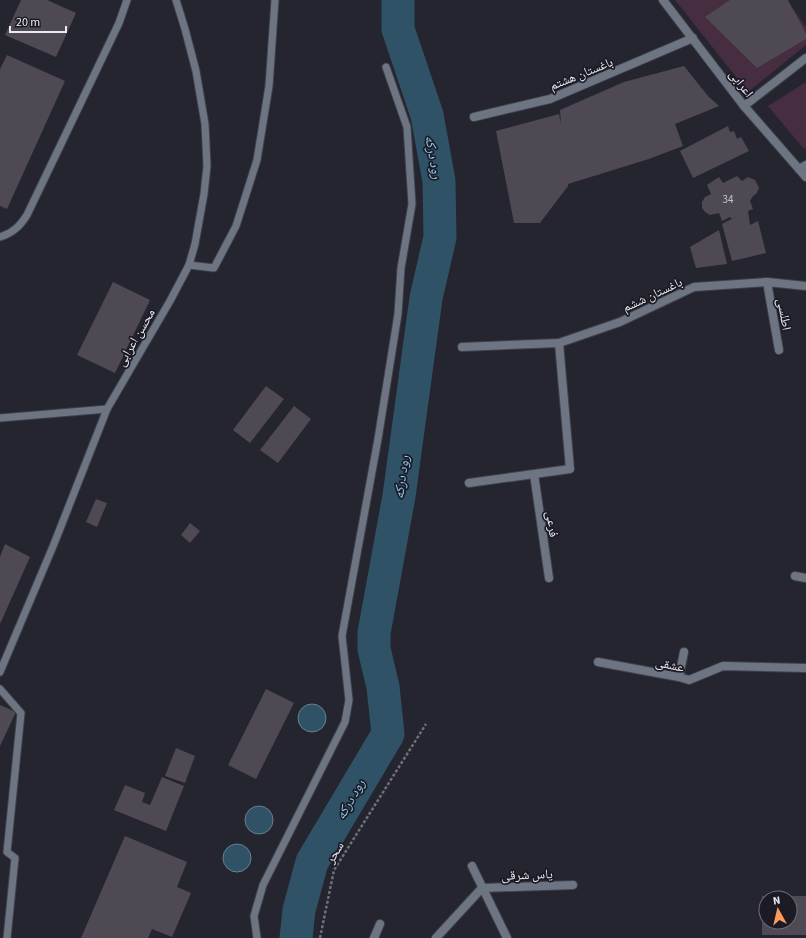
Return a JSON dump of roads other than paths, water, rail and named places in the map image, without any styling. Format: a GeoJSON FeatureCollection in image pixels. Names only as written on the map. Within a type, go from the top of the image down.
{"type":"FeatureCollection","features":[{"type":"Feature","properties":{"kind":"street","name":"اعرابی"},"geometry":{"type":"LineString","coordinates":[[664,0],[744,106],[802,167],[806,177]]}},
{"type":"Feature","properties":{"kind":"street","name":"باغستان هشتم"},"geometry":{"type":"LineString","coordinates":[[474,117],[550,99],[693,38]]}},
{"type":"Feature","properties":{"kind":"street"},"geometry":{"type":"LineString","coordinates":[[744,106],[806,58]]}},
{"type":"Feature","properties":{"kind":"street","name":"باغستان ششم"},"geometry":{"type":"LineString","coordinates":[[462,347],[559,343],[620,322],[694,287],[767,282],[806,286]]}},
{"type":"Feature","properties":{"kind":"street","name":"اطلسی"},"geometry":{"type":"LineString","coordinates":[[767,282],[779,350]]}},
{"type":"Feature","properties":{"kind":"street"},"geometry":{"type":"LineString","coordinates":[[469,483],[570,469],[559,343]]}},
{"type":"Feature","properties":{"kind":"street","name":"فرعی"},"geometry":{"type":"LineString","coordinates":[[534,474],[549,578]]}},
{"type":"Feature","properties":{"kind":"street"},"geometry":{"type":"LineString","coordinates":[[795,576],[806,578]]}},
{"type":"Feature","properties":{"kind":"street"},"geometry":{"type":"LineString","coordinates":[[679,677],[684,652]]}},
{"type":"Feature","properties":{"kind":"street","name":"عشقی"},"geometry":{"type":"LineString","coordinates":[[598,662],[689,680],[722,666],[806,668]]}},
{"type":"Feature","properties":{"kind":"street"},"geometry":{"type":"LineString","coordinates":[[472,866],[507,938]]}},
{"type":"Feature","properties":{"kind":"street","name":"یاس شرقی"},"geometry":{"type":"LineString","coordinates":[[482,888],[573,885]]}},
{"type":"Feature","properties":{"kind":"street"},"geometry":{"type":"LineString","coordinates":[[436,938],[482,888]]}},
{"type":"Feature","properties":{"kind":"street"},"geometry":{"type":"LineString","coordinates":[[374,938],[380,924]]}},
{"type":"Feature","properties":{"kind":"lane"},"geometry":{"type":"LineString","coordinates":[[0,237],[8,234],[21,225],[27,215],[119,23],[127,0]]}},
{"type":"Feature","properties":{"kind":"lane","name":"محسن اعرابی"},"geometry":{"type":"LineString","coordinates":[[0,672],[54,544],[107,410],[170,301],[189,265],[195,244],[204,194],[207,166],[205,124],[196,71],[176,0]]}},
{"type":"Feature","properties":{"kind":"lane"},"geometry":{"type":"LineString","coordinates":[[189,265],[214,268],[236,226],[257,160],[269,86],[275,0]]}},
{"type":"Feature","properties":{"kind":"lane"},"geometry":{"type":"LineString","coordinates":[[257,938],[254,916],[263,885],[346,722],[349,700],[342,636],[377,447],[396,330],[401,268],[412,204],[407,128],[386,67]]}},
{"type":"Feature","properties":{"kind":"lane"},"geometry":{"type":"LineString","coordinates":[[0,418],[107,410]]}},
{"type":"Feature","properties":{"kind":"lane"},"geometry":{"type":"LineString","coordinates":[[0,689],[21,713],[7,852],[15,858],[7,938]]}},
{"type":"Feature","properties":{"kind":"water"},"geometry":{"type":"Polygon","coordinates":[[[312,704],[322,708],[326,718],[322,728],[312,732],[302,728],[298,718],[302,708],[312,704]]]}},
{"type":"Feature","properties":{"kind":"water"},"geometry":{"type":"Polygon","coordinates":[[[259,806],[269,810],[273,820],[269,830],[259,834],[249,830],[245,820],[249,810],[259,806]]]}},
{"type":"Feature","properties":{"kind":"water"},"geometry":{"type":"Polygon","coordinates":[[[237,844],[247,848],[251,858],[247,868],[237,872],[227,868],[223,858],[227,848],[237,844]]]}},
{"type":"Feature","properties":{"kind":"waterway","name":"رود درکه"},"geometry":{"type":"LineString","coordinates":[[296,938],[299,910],[312,862],[388,734],[383,687],[374,649],[374,633],[399,496],[426,298],[440,237],[439,181],[427,115],[398,29],[398,0]]}}]}
